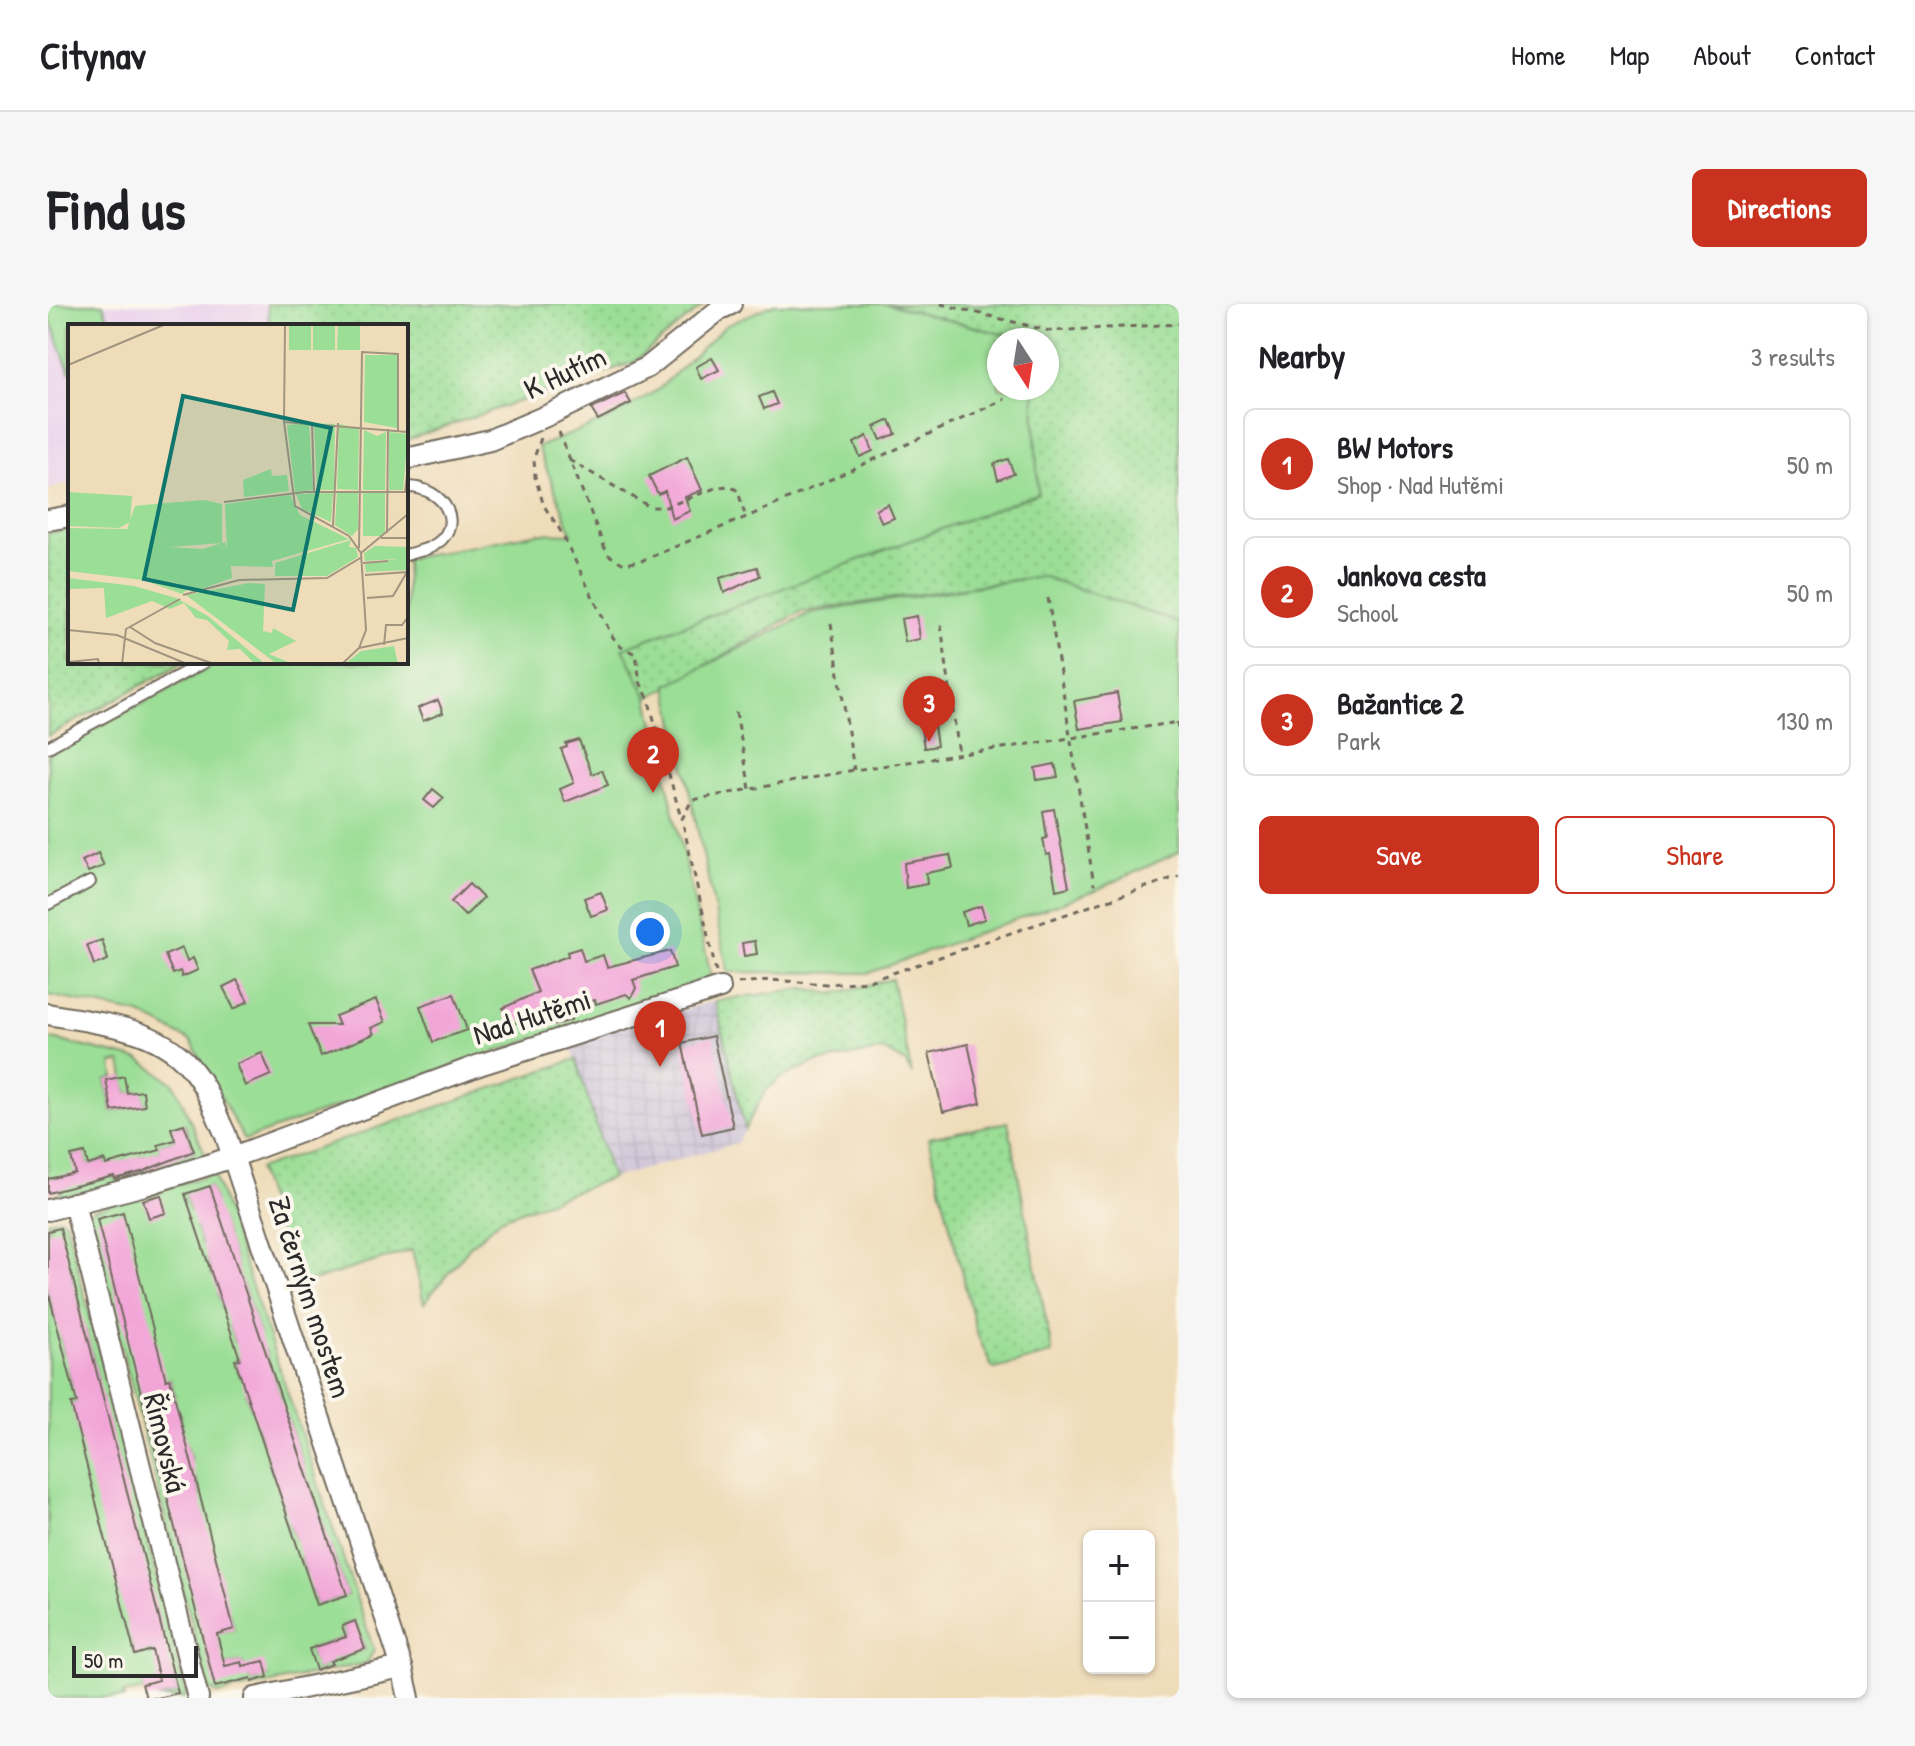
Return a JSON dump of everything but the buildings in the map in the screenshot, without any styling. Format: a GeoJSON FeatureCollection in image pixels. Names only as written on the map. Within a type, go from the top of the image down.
{"type":"FeatureCollection","features":[{"type":"Feature","properties":{"kind":"street","name":"K Hutím"},"geometry":{"type":"LineString","coordinates":[[408,459],[490,440],[553,413],[648,367],[720,309],[731,304]]}},
{"type":"Feature","properties":{"kind":"street"},"geometry":{"type":"LineString","coordinates":[[48,520],[68,516]]}},
{"type":"Feature","properties":{"kind":"street","name":"Nad Hutěmi"},"geometry":{"type":"LineString","coordinates":[[48,1210],[145,1185],[233,1157],[482,1064],[720,988]]}},
{"type":"Feature","properties":{"kind":"street","name":"Za černým mostem"},"geometry":{"type":"LineString","coordinates":[[48,1014],[137,1032],[162,1042],[179,1054],[195,1072],[225,1133],[402,1667],[409,1698]]}},
{"type":"Feature","properties":{"kind":"street","name":"Římovská"},"geometry":{"type":"LineString","coordinates":[[74,1203],[198,1698]]}},
{"type":"Feature","properties":{"kind":"street"},"geometry":{"type":"LineString","coordinates":[[255,1698],[402,1667]]}},
{"type":"Feature","properties":{"kind":"lane"},"geometry":{"type":"LineString","coordinates":[[408,487],[429,490],[444,501],[449,517],[447,531],[433,547],[408,554]]}},
{"type":"Feature","properties":{"kind":"lane"},"geometry":{"type":"LineString","coordinates":[[48,747],[200,664]]}},
{"type":"Feature","properties":{"kind":"lane"},"geometry":{"type":"LineString","coordinates":[[48,904],[90,882]]}},
{"type":"Feature","properties":{"kind":"path"},"geometry":{"type":"LineString","coordinates":[[941,304],[1050,331],[1179,324]]}},
{"type":"Feature","properties":{"kind":"path"},"geometry":{"type":"LineString","coordinates":[[553,413],[607,554],[624,564],[641,561],[746,517],[1003,400]]}},
{"type":"Feature","properties":{"kind":"path"},"geometry":{"type":"LineString","coordinates":[[553,413],[534,458],[535,477],[544,506],[560,530],[612,636],[621,647],[636,654],[640,682],[648,698],[682,819],[720,988],[757,981],[827,984],[869,981],[1179,876]]}},
{"type":"Feature","properties":{"kind":"path"},"geometry":{"type":"LineString","coordinates":[[569,460],[650,507],[666,507],[718,487],[730,486],[738,491],[746,517]]}},
{"type":"Feature","properties":{"kind":"path"},"geometry":{"type":"LineString","coordinates":[[1048,598],[1094,885]]}},
{"type":"Feature","properties":{"kind":"path"},"geometry":{"type":"LineString","coordinates":[[831,623],[854,770]]}},
{"type":"Feature","properties":{"kind":"path"},"geometry":{"type":"LineString","coordinates":[[941,625],[959,754]]}},
{"type":"Feature","properties":{"kind":"path"},"geometry":{"type":"LineString","coordinates":[[736,712],[750,789]]}},
{"type":"Feature","properties":{"kind":"path"},"geometry":{"type":"LineString","coordinates":[[682,819],[692,800],[854,770],[1178,722],[1179,732]]}},
{"type":"Feature","properties":{"kind":"shaded area"},"geometry":{"type":"Polygon","coordinates":[[[48,304],[267,304],[270,324],[68,324],[68,483],[48,490],[48,304]]]}},
{"type":"Feature","properties":{"kind":"shaded area"},"geometry":{"type":"Polygon","coordinates":[[[715,1001],[745,1129],[737,1143],[612,1178],[570,1043],[582,1036],[715,1001]]]}},
{"type":"Feature","properties":{"kind":"green space"},"geometry":{"type":"Polygon","coordinates":[[[48,304],[103,304],[110,324],[68,324],[68,368],[48,313],[48,304]]]}},
{"type":"Feature","properties":{"kind":"green space"},"geometry":{"type":"Polygon","coordinates":[[[267,304],[705,304],[634,362],[408,439],[408,324],[270,324],[267,304]]]}},
{"type":"Feature","properties":{"kind":"green space"},"geometry":{"type":"Polygon","coordinates":[[[774,304],[887,304],[987,330],[987,400],[1034,400],[1038,493],[623,648],[648,698],[711,976],[660,997],[428,1074],[244,1140],[191,1041],[140,1014],[48,995],[48,754],[216,664],[408,664],[408,559],[538,533],[572,534],[538,447],[608,419],[659,389],[725,326],[774,304]]]}},
{"type":"Feature","properties":{"kind":"green space"},"geometry":{"type":"Polygon","coordinates":[[[887,304],[1179,304],[1179,623],[1041,576],[800,612],[648,698],[623,648],[1038,493],[1034,400],[1059,400],[1059,328],[987,330],[887,304]]]}},
{"type":"Feature","properties":{"kind":"green space"},"geometry":{"type":"Polygon","coordinates":[[[68,529],[68,664],[180,664],[48,736],[48,533],[68,529]]]}},
{"type":"Feature","properties":{"kind":"green space"},"geometry":{"type":"Polygon","coordinates":[[[1041,576],[1179,623],[1179,852],[1096,890],[869,973],[728,972],[667,685],[810,613],[1041,576]]]}},
{"type":"Feature","properties":{"kind":"green space"},"geometry":{"type":"Polygon","coordinates":[[[892,979],[912,1074],[905,1062],[883,1050],[813,1063],[780,1078],[765,1091],[745,1129],[715,1001],[805,988],[833,994],[892,979]]]}},
{"type":"Feature","properties":{"kind":"green space"},"geometry":{"type":"Polygon","coordinates":[[[48,1038],[140,1060],[174,1084],[206,1156],[139,1178],[48,1200],[48,1197],[62,1193],[58,1177],[48,1179],[48,1038]],[[121,1062],[112,1063],[114,1078],[106,1080],[112,1111],[145,1105],[142,1091],[127,1093],[121,1062]],[[185,1124],[172,1128],[175,1140],[159,1145],[160,1151],[140,1156],[145,1172],[161,1167],[159,1162],[194,1151],[185,1124]],[[84,1153],[72,1156],[100,1180],[113,1175],[115,1180],[131,1175],[126,1160],[107,1167],[105,1160],[88,1165],[84,1153]]]}},
{"type":"Feature","properties":{"kind":"green space"},"geometry":{"type":"Polygon","coordinates":[[[576,1059],[612,1178],[502,1218],[472,1244],[424,1303],[412,1250],[296,1286],[258,1169],[576,1059]]]}},
{"type":"Feature","properties":{"kind":"green space"},"geometry":{"type":"Polygon","coordinates":[[[1008,1122],[1052,1351],[1051,1354],[995,1369],[977,1334],[928,1138],[1008,1122]]]}},
{"type":"Feature","properties":{"kind":"green space"},"geometry":{"type":"Polygon","coordinates":[[[214,1174],[374,1650],[367,1663],[218,1694],[208,1688],[89,1217],[92,1210],[214,1174]],[[210,1186],[185,1195],[190,1211],[215,1202],[210,1186]],[[221,1220],[196,1228],[201,1244],[208,1242],[207,1260],[212,1276],[237,1268],[221,1220]],[[243,1285],[218,1293],[223,1309],[230,1308],[229,1326],[234,1342],[259,1333],[243,1285]],[[265,1350],[235,1360],[240,1377],[249,1374],[254,1389],[246,1393],[251,1409],[281,1399],[265,1350]],[[170,1379],[140,1387],[152,1437],[183,1429],[179,1413],[170,1414],[166,1398],[175,1396],[170,1379]],[[287,1416],[257,1426],[262,1442],[271,1439],[276,1455],[267,1458],[273,1474],[303,1464],[287,1416]],[[187,1446],[157,1454],[169,1503],[200,1495],[196,1479],[187,1481],[183,1465],[192,1462],[187,1446]],[[309,1481],[279,1491],[284,1507],[293,1505],[298,1520],[289,1523],[295,1539],[325,1530],[309,1481]],[[331,1547],[301,1557],[306,1573],[315,1570],[320,1585],[311,1589],[317,1605],[347,1595],[331,1547]],[[230,1613],[203,1637],[234,1629],[230,1613]],[[355,1621],[342,1626],[346,1637],[309,1649],[316,1670],[331,1664],[330,1660],[365,1649],[355,1621]],[[242,1662],[225,1666],[250,1677],[252,1682],[268,1677],[244,1668],[242,1662]]]}},
{"type":"Feature","properties":{"kind":"green space"},"geometry":{"type":"Polygon","coordinates":[[[60,1218],[66,1222],[186,1694],[183,1698],[157,1698],[178,1693],[174,1677],[142,1685],[144,1690],[123,1694],[124,1698],[48,1698],[48,1286],[57,1300],[51,1302],[55,1319],[81,1312],[69,1281],[73,1279],[51,1235],[48,1221],[60,1218]],[[86,1330],[60,1336],[64,1353],[70,1351],[68,1369],[72,1386],[98,1379],[86,1330]],[[103,1397],[72,1404],[89,1435],[103,1397]],[[131,1637],[135,1654],[166,1647],[131,1637]]]}},
{"type":"Feature","properties":{"kind":"place","name":"Bažantice 2"},"geometry":{"type":"Point","coordinates":[929,742]}},
{"type":"Feature","properties":{"kind":"place","name":"Jankova cesta"},"geometry":{"type":"Point","coordinates":[653,793]}},
{"type":"Feature","properties":{"kind":"place","name":"BW Motors"},"geometry":{"type":"Point","coordinates":[660,1067]}}]}
